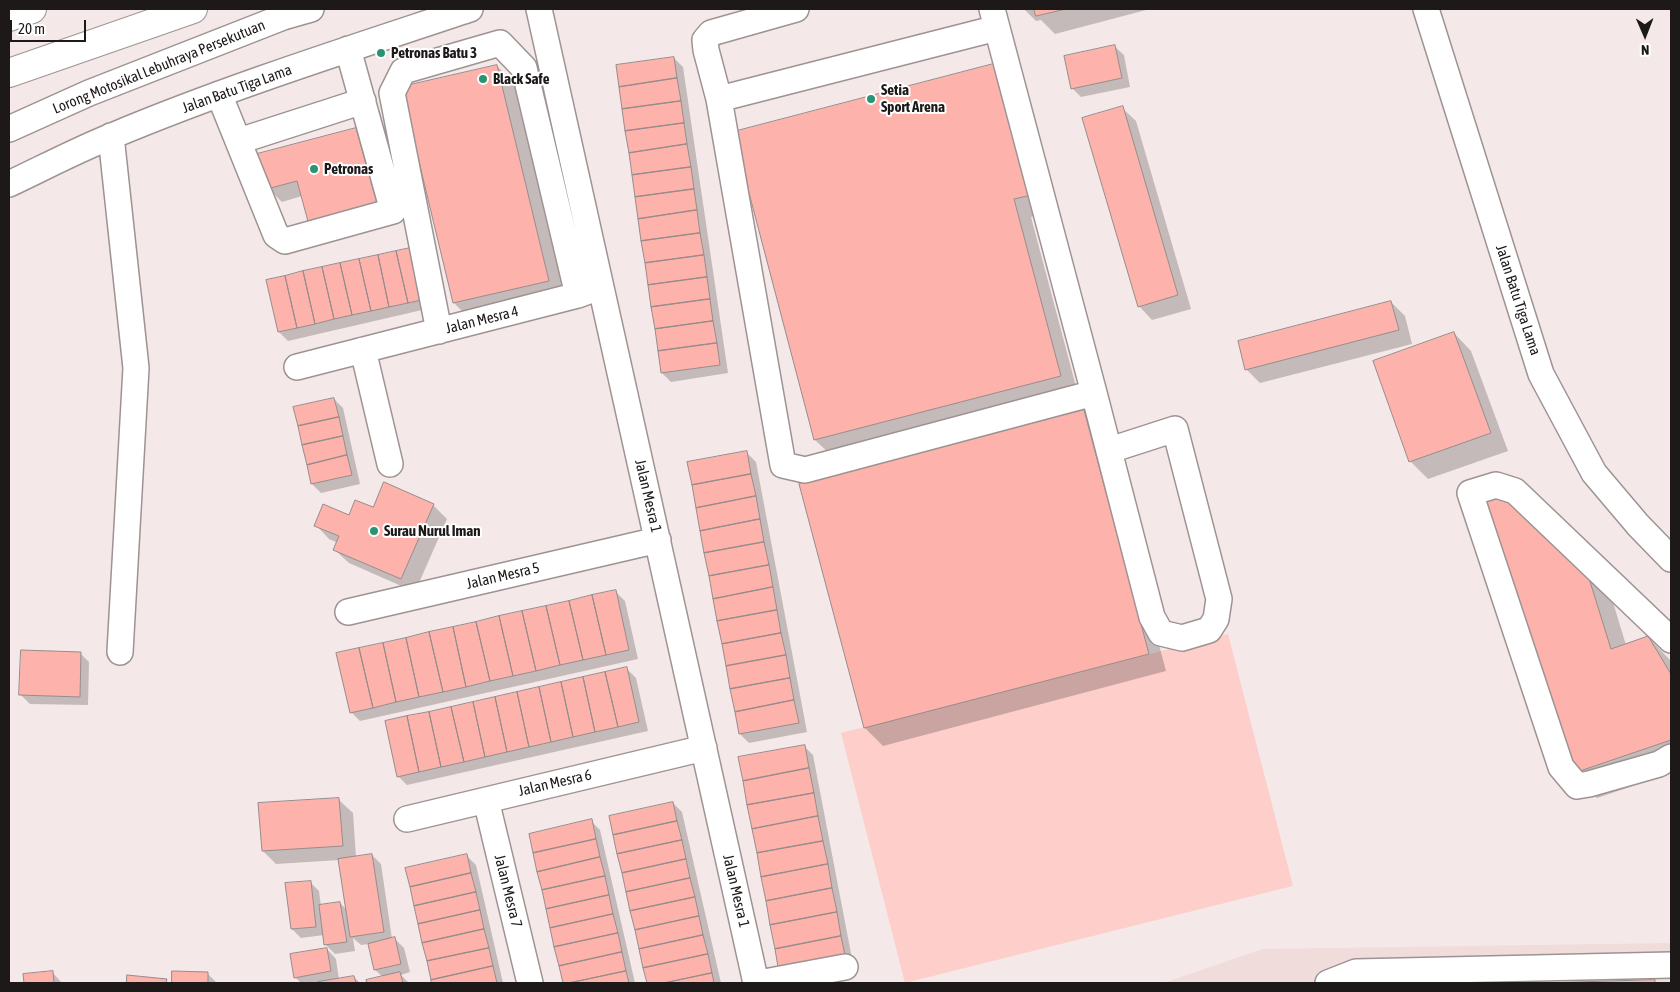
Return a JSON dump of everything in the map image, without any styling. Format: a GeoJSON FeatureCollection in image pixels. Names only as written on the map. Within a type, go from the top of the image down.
{"type":"FeatureCollection","features":[{"type":"Feature","properties":{"kind":"highway"},"geometry":{"type":"LineString","coordinates":[[9,17],[32,9]]}},
{"type":"Feature","properties":{"kind":"highway"},"geometry":{"type":"LineString","coordinates":[[9,74],[193,9]]}},
{"type":"Feature","properties":{"kind":"street","name":"Lorong Motosikal Lebuhraya Persekutuan"},"geometry":{"type":"LineString","coordinates":[[9,129],[89,93],[283,17],[311,9]]}},
{"type":"Feature","properties":{"kind":"street","name":"Jalan Batu Tiga Lama"},"geometry":{"type":"LineString","coordinates":[[9,184],[111,136],[219,94],[348,48],[470,9]]}},
{"type":"Feature","properties":{"kind":"street","name":"Jalan Mesra 1"},"geometry":{"type":"LineString","coordinates":[[539,9],[758,983]]}},
{"type":"Feature","properties":{"kind":"street"},"geometry":{"type":"LineString","coordinates":[[796,9],[711,33],[705,40],[719,100],[783,465],[805,470],[1094,393]]}},
{"type":"Feature","properties":{"kind":"street","name":"Jalan Batu Tiga Lama"},"geometry":{"type":"LineString","coordinates":[[1426,9],[1541,374],[1594,473],[1638,525],[1671,559]]}},
{"type":"Feature","properties":{"kind":"street"},"geometry":{"type":"LineString","coordinates":[[719,100],[995,18],[1110,450],[1152,617],[1161,633],[1182,638],[1209,630],[1216,619],[1219,599],[1175,429],[1110,450]]}},
{"type":"Feature","properties":{"kind":"street"},"geometry":{"type":"LineString","coordinates":[[439,331],[392,93],[403,72],[500,43],[524,68],[578,295]]}},
{"type":"Feature","properties":{"kind":"street"},"geometry":{"type":"LineString","coordinates":[[219,94],[276,235],[285,241],[393,211],[348,48]]}},
{"type":"Feature","properties":{"kind":"street"},"geometry":{"type":"LineString","coordinates":[[239,141],[363,101]]}},
{"type":"Feature","properties":{"kind":"street"},"geometry":{"type":"LineString","coordinates":[[111,136],[136,368],[120,652]]}},
{"type":"Feature","properties":{"kind":"street","name":"Jalan Mesra 4"},"geometry":{"type":"LineString","coordinates":[[297,367],[578,295],[601,286]]}},
{"type":"Feature","properties":{"kind":"street"},"geometry":{"type":"LineString","coordinates":[[363,350],[390,464]]}},
{"type":"Feature","properties":{"kind":"street"},"geometry":{"type":"LineString","coordinates":[[1671,640],[1515,491],[1496,485],[1470,493],[1561,767],[1577,786],[1659,764],[1671,757]]}},
{"type":"Feature","properties":{"kind":"street","name":"Jalan Mesra 5"},"geometry":{"type":"LineString","coordinates":[[348,612],[658,540]]}},
{"type":"Feature","properties":{"kind":"street","name":"Jalan Mesra 6"},"geometry":{"type":"LineString","coordinates":[[407,818],[704,748]]}},
{"type":"Feature","properties":{"kind":"street","name":"Jalan Mesra 7"},"geometry":{"type":"LineString","coordinates":[[486,800],[530,983]]}},
{"type":"Feature","properties":{"kind":"street"},"geometry":{"type":"LineString","coordinates":[[1328,983],[1356,972],[1671,965]]}},
{"type":"Feature","properties":{"kind":"street"},"geometry":{"type":"LineString","coordinates":[[758,983],[844,967]]}},
{"type":"Feature","properties":{"kind":"shaded area"},"geometry":{"type":"Polygon","coordinates":[[[1228,634],[1293,886],[905,983],[841,733],[1228,634]]]}},
{"type":"Feature","properties":{"kind":"shaded area"},"geometry":{"type":"Polygon","coordinates":[[[1671,943],[1671,983],[1163,983],[1263,949],[1671,943]]]}},
{"type":"Feature","properties":{"kind":"building"},"geometry":{"type":"Polygon","coordinates":[[[1034,9],[1066,9],[1036,16],[1034,9]]]}},
{"type":"Feature","properties":{"kind":"building"},"geometry":{"type":"Polygon","coordinates":[[[1115,45],[1122,78],[1071,89],[1064,56],[1115,45]]]}},
{"type":"Feature","properties":{"kind":"building"},"geometry":{"type":"Polygon","coordinates":[[[674,57],[677,78],[619,87],[616,65],[674,57]]]}},
{"type":"Feature","properties":{"kind":"building"},"geometry":{"type":"Polygon","coordinates":[[[1001,62],[1036,194],[1014,199],[1061,376],[814,440],[733,132],[1001,62]]]}},
{"type":"Feature","properties":{"kind":"building"},"geometry":{"type":"Polygon","coordinates":[[[497,65],[549,281],[453,303],[401,87],[497,65]]]}},
{"type":"Feature","properties":{"kind":"building"},"geometry":{"type":"Polygon","coordinates":[[[677,78],[681,101],[622,109],[619,87],[677,78]]]}},
{"type":"Feature","properties":{"kind":"building"},"geometry":{"type":"Polygon","coordinates":[[[681,101],[684,123],[625,131],[622,109],[681,101]]]}},
{"type":"Feature","properties":{"kind":"building"},"geometry":{"type":"Polygon","coordinates":[[[1123,106],[1178,295],[1138,307],[1082,118],[1123,106]]]}},
{"type":"Feature","properties":{"kind":"building"},"geometry":{"type":"Polygon","coordinates":[[[684,123],[687,144],[629,153],[625,131],[684,123]]]}},
{"type":"Feature","properties":{"kind":"building"},"geometry":{"type":"Polygon","coordinates":[[[356,128],[378,207],[309,225],[297,181],[267,189],[257,154],[356,128]]]}},
{"type":"Feature","properties":{"kind":"building"},"geometry":{"type":"Polygon","coordinates":[[[687,144],[691,167],[632,175],[629,153],[687,144]]]}},
{"type":"Feature","properties":{"kind":"building"},"geometry":{"type":"Polygon","coordinates":[[[691,167],[694,189],[635,197],[632,175],[691,167]]]}},
{"type":"Feature","properties":{"kind":"building"},"geometry":{"type":"Polygon","coordinates":[[[694,189],[697,210],[638,219],[635,197],[694,189]]]}},
{"type":"Feature","properties":{"kind":"building"},"geometry":{"type":"Polygon","coordinates":[[[697,210],[700,233],[641,241],[638,219],[697,210]]]}},
{"type":"Feature","properties":{"kind":"building"},"geometry":{"type":"Polygon","coordinates":[[[700,233],[704,255],[645,263],[641,241],[700,233]]]}},
{"type":"Feature","properties":{"kind":"building"},"geometry":{"type":"Polygon","coordinates":[[[415,247],[426,299],[408,303],[396,251],[415,247]]]}},
{"type":"Feature","properties":{"kind":"building"},"geometry":{"type":"Polygon","coordinates":[[[396,251],[408,303],[389,307],[378,255],[396,251]]]}},
{"type":"Feature","properties":{"kind":"building"},"geometry":{"type":"Polygon","coordinates":[[[378,255],[389,307],[371,311],[359,259],[378,255]]]}},
{"type":"Feature","properties":{"kind":"building"},"geometry":{"type":"Polygon","coordinates":[[[704,255],[707,277],[648,285],[645,263],[704,255]]]}},
{"type":"Feature","properties":{"kind":"building"},"geometry":{"type":"Polygon","coordinates":[[[359,259],[371,311],[352,315],[340,263],[359,259]]]}},
{"type":"Feature","properties":{"kind":"building"},"geometry":{"type":"Polygon","coordinates":[[[340,263],[352,315],[334,319],[322,267],[340,263]]]}},
{"type":"Feature","properties":{"kind":"building"},"geometry":{"type":"Polygon","coordinates":[[[322,267],[334,319],[315,324],[303,271],[322,267]]]}},
{"type":"Feature","properties":{"kind":"building"},"geometry":{"type":"Polygon","coordinates":[[[303,271],[315,324],[297,328],[285,276],[303,271]]]}},
{"type":"Feature","properties":{"kind":"building"},"geometry":{"type":"Polygon","coordinates":[[[285,276],[297,328],[278,332],[266,280],[285,276]]]}},
{"type":"Feature","properties":{"kind":"building"},"geometry":{"type":"Polygon","coordinates":[[[707,277],[710,299],[651,307],[648,285],[707,277]]]}},
{"type":"Feature","properties":{"kind":"building"},"geometry":{"type":"Polygon","coordinates":[[[710,299],[713,321],[655,329],[651,307],[710,299]]]}},
{"type":"Feature","properties":{"kind":"building"},"geometry":{"type":"Polygon","coordinates":[[[1391,301],[1399,330],[1245,370],[1238,341],[1391,301]]]}},
{"type":"Feature","properties":{"kind":"building"},"geometry":{"type":"Polygon","coordinates":[[[713,321],[717,343],[658,351],[655,329],[713,321]]]}},
{"type":"Feature","properties":{"kind":"building"},"geometry":{"type":"Polygon","coordinates":[[[1454,332],[1491,433],[1409,462],[1373,361],[1454,332]]]}},
{"type":"Feature","properties":{"kind":"building"},"geometry":{"type":"Polygon","coordinates":[[[717,343],[720,365],[661,373],[658,351],[717,343]]]}},
{"type":"Feature","properties":{"kind":"building"},"geometry":{"type":"Polygon","coordinates":[[[334,398],[339,417],[298,426],[293,407],[334,398]]]}},
{"type":"Feature","properties":{"kind":"building"},"geometry":{"type":"Polygon","coordinates":[[[1084,410],[1149,654],[864,728],[799,484],[1084,410]]]}},
{"type":"Feature","properties":{"kind":"building"},"geometry":{"type":"Polygon","coordinates":[[[339,417],[343,436],[302,445],[298,426],[339,417]]]}},
{"type":"Feature","properties":{"kind":"building"},"geometry":{"type":"Polygon","coordinates":[[[343,436],[347,455],[307,465],[302,445],[343,436]]]}},
{"type":"Feature","properties":{"kind":"building"},"geometry":{"type":"Polygon","coordinates":[[[747,451],[751,474],[692,485],[687,462],[747,451]]]}},
{"type":"Feature","properties":{"kind":"building"},"geometry":{"type":"Polygon","coordinates":[[[347,455],[352,475],[311,484],[307,465],[347,455]]]}},
{"type":"Feature","properties":{"kind":"building"},"geometry":{"type":"Polygon","coordinates":[[[751,474],[756,496],[696,508],[692,485],[751,474]]]}},
{"type":"Feature","properties":{"kind":"building","name":"Surau Nurul Iman"},"geometry":{"type":"Polygon","coordinates":[[[384,482],[434,504],[401,579],[333,550],[339,536],[314,526],[323,504],[349,515],[355,500],[373,507],[384,482]]]}},
{"type":"Feature","properties":{"kind":"building"},"geometry":{"type":"Polygon","coordinates":[[[1508,495],[1587,572],[1611,649],[1648,636],[1671,674],[1671,740],[1571,774],[1478,505],[1508,495]]]}},
{"type":"Feature","properties":{"kind":"building"},"geometry":{"type":"Polygon","coordinates":[[[756,496],[760,519],[700,531],[696,508],[756,496]]]}},
{"type":"Feature","properties":{"kind":"building"},"geometry":{"type":"Polygon","coordinates":[[[760,519],[764,542],[704,553],[700,531],[760,519]]]}},
{"type":"Feature","properties":{"kind":"building"},"geometry":{"type":"Polygon","coordinates":[[[764,542],[769,565],[709,576],[704,553],[764,542]]]}},
{"type":"Feature","properties":{"kind":"building"},"geometry":{"type":"Polygon","coordinates":[[[769,565],[773,587],[713,599],[709,576],[769,565]]]}},
{"type":"Feature","properties":{"kind":"building"},"geometry":{"type":"Polygon","coordinates":[[[773,587],[777,610],[717,621],[713,599],[773,587]]]}},
{"type":"Feature","properties":{"kind":"building"},"geometry":{"type":"Polygon","coordinates":[[[616,590],[629,650],[606,655],[592,595],[616,590]]]}},
{"type":"Feature","properties":{"kind":"building"},"geometry":{"type":"Polygon","coordinates":[[[592,595],[606,655],[583,660],[569,601],[592,595]]]}},
{"type":"Feature","properties":{"kind":"building"},"geometry":{"type":"Polygon","coordinates":[[[569,601],[583,660],[560,665],[546,606],[569,601]]]}},
{"type":"Feature","properties":{"kind":"building"},"geometry":{"type":"Polygon","coordinates":[[[546,606],[560,665],[536,671],[522,611],[546,606]]]}},
{"type":"Feature","properties":{"kind":"building"},"geometry":{"type":"Polygon","coordinates":[[[777,610],[781,633],[722,644],[717,621],[777,610]]]}},
{"type":"Feature","properties":{"kind":"building"},"geometry":{"type":"Polygon","coordinates":[[[522,611],[536,671],[513,676],[499,616],[522,611]]]}},
{"type":"Feature","properties":{"kind":"building"},"geometry":{"type":"Polygon","coordinates":[[[499,616],[513,676],[490,681],[476,622],[499,616]]]}},
{"type":"Feature","properties":{"kind":"building"},"geometry":{"type":"Polygon","coordinates":[[[476,622],[490,681],[466,687],[453,627],[476,622]]]}},
{"type":"Feature","properties":{"kind":"building"},"geometry":{"type":"Polygon","coordinates":[[[453,627],[466,687],[443,692],[429,632],[453,627]]]}},
{"type":"Feature","properties":{"kind":"building"},"geometry":{"type":"Polygon","coordinates":[[[429,632],[443,692],[419,697],[406,638],[429,632]]]}},
{"type":"Feature","properties":{"kind":"building"},"geometry":{"type":"Polygon","coordinates":[[[781,633],[786,655],[726,666],[722,644],[781,633]]]}},
{"type":"Feature","properties":{"kind":"building"},"geometry":{"type":"Polygon","coordinates":[[[406,638],[419,697],[396,702],[383,643],[406,638]]]}},
{"type":"Feature","properties":{"kind":"building"},"geometry":{"type":"Polygon","coordinates":[[[383,643],[396,702],[373,708],[359,648],[383,643]]]}},
{"type":"Feature","properties":{"kind":"building"},"geometry":{"type":"Polygon","coordinates":[[[359,648],[373,708],[350,713],[336,653],[359,648]]]}},
{"type":"Feature","properties":{"kind":"building"},"geometry":{"type":"Polygon","coordinates":[[[21,650],[81,652],[80,697],[19,695],[21,650]]]}},
{"type":"Feature","properties":{"kind":"building"},"geometry":{"type":"Polygon","coordinates":[[[786,655],[790,678],[730,689],[726,666],[786,655]]]}},
{"type":"Feature","properties":{"kind":"building"},"geometry":{"type":"Polygon","coordinates":[[[627,667],[639,722],[618,727],[605,672],[627,667]]]}},
{"type":"Feature","properties":{"kind":"building"},"geometry":{"type":"Polygon","coordinates":[[[605,672],[618,727],[595,732],[583,677],[605,672]]]}},
{"type":"Feature","properties":{"kind":"building"},"geometry":{"type":"Polygon","coordinates":[[[583,677],[595,732],[573,737],[561,682],[583,677]]]}},
{"type":"Feature","properties":{"kind":"building"},"geometry":{"type":"Polygon","coordinates":[[[790,678],[794,700],[735,712],[730,689],[790,678]]]}},
{"type":"Feature","properties":{"kind":"building"},"geometry":{"type":"Polygon","coordinates":[[[561,682],[573,737],[551,742],[539,687],[561,682]]]}},
{"type":"Feature","properties":{"kind":"building"},"geometry":{"type":"Polygon","coordinates":[[[539,687],[551,742],[529,747],[517,692],[539,687]]]}},
{"type":"Feature","properties":{"kind":"building"},"geometry":{"type":"Polygon","coordinates":[[[517,692],[529,747],[507,752],[495,697],[517,692]]]}},
{"type":"Feature","properties":{"kind":"building"},"geometry":{"type":"Polygon","coordinates":[[[495,697],[507,752],[485,757],[473,702],[495,697]]]}},
{"type":"Feature","properties":{"kind":"building"},"geometry":{"type":"Polygon","coordinates":[[[794,700],[799,723],[739,734],[735,712],[794,700]]]}},
{"type":"Feature","properties":{"kind":"building"},"geometry":{"type":"Polygon","coordinates":[[[473,702],[485,757],[464,762],[451,707],[473,702]]]}},
{"type":"Feature","properties":{"kind":"building"},"geometry":{"type":"Polygon","coordinates":[[[451,707],[464,762],[441,767],[429,712],[451,707]]]}},
{"type":"Feature","properties":{"kind":"building"},"geometry":{"type":"Polygon","coordinates":[[[429,712],[441,767],[419,772],[407,716],[429,712]]]}},
{"type":"Feature","properties":{"kind":"building"},"geometry":{"type":"Polygon","coordinates":[[[407,716],[419,772],[397,777],[385,721],[407,716]]]}},
{"type":"Feature","properties":{"kind":"building"},"geometry":{"type":"Polygon","coordinates":[[[805,745],[809,768],[743,781],[738,757],[805,745]]]}},
{"type":"Feature","properties":{"kind":"building"},"geometry":{"type":"Polygon","coordinates":[[[809,768],[814,793],[747,805],[743,781],[809,768]]]}},
{"type":"Feature","properties":{"kind":"building"},"geometry":{"type":"Polygon","coordinates":[[[814,793],[818,816],[752,829],[747,805],[814,793]]]}},
{"type":"Feature","properties":{"kind":"building"},"geometry":{"type":"Polygon","coordinates":[[[339,798],[343,846],[262,851],[258,803],[339,798]]]}},
{"type":"Feature","properties":{"kind":"building"},"geometry":{"type":"Polygon","coordinates":[[[673,802],[677,821],[613,835],[609,816],[673,802]]]}},
{"type":"Feature","properties":{"kind":"building"},"geometry":{"type":"Polygon","coordinates":[[[818,816],[823,841],[757,853],[752,829],[818,816]]]}},
{"type":"Feature","properties":{"kind":"building"},"geometry":{"type":"Polygon","coordinates":[[[592,819],[596,839],[533,853],[529,834],[592,819]]]}},
{"type":"Feature","properties":{"kind":"building"},"geometry":{"type":"Polygon","coordinates":[[[677,821],[682,840],[617,854],[613,835],[677,821]]]}},
{"type":"Feature","properties":{"kind":"building"},"geometry":{"type":"Polygon","coordinates":[[[596,839],[600,857],[537,872],[533,853],[596,839]]]}},
{"type":"Feature","properties":{"kind":"building"},"geometry":{"type":"Polygon","coordinates":[[[682,840],[686,859],[622,873],[617,854],[682,840]]]}},
{"type":"Feature","properties":{"kind":"building"},"geometry":{"type":"Polygon","coordinates":[[[823,841],[828,864],[761,877],[757,853],[823,841]]]}},
{"type":"Feature","properties":{"kind":"building"},"geometry":{"type":"Polygon","coordinates":[[[372,854],[384,932],[350,937],[338,859],[372,854]]]}},
{"type":"Feature","properties":{"kind":"building"},"geometry":{"type":"Polygon","coordinates":[[[467,854],[471,873],[410,887],[405,868],[467,854]]]}},
{"type":"Feature","properties":{"kind":"building"},"geometry":{"type":"Polygon","coordinates":[[[600,857],[605,876],[542,890],[537,872],[600,857]]]}},
{"type":"Feature","properties":{"kind":"building"},"geometry":{"type":"Polygon","coordinates":[[[686,859],[690,878],[626,892],[622,873],[686,859]]]}},
{"type":"Feature","properties":{"kind":"building"},"geometry":{"type":"Polygon","coordinates":[[[828,864],[832,888],[766,901],[761,877],[828,864]]]}},
{"type":"Feature","properties":{"kind":"building"},"geometry":{"type":"Polygon","coordinates":[[[471,873],[476,892],[414,906],[410,887],[471,873]]]}},
{"type":"Feature","properties":{"kind":"building"},"geometry":{"type":"Polygon","coordinates":[[[605,876],[609,895],[546,909],[542,890],[605,876]]]}},
{"type":"Feature","properties":{"kind":"building"},"geometry":{"type":"Polygon","coordinates":[[[690,878],[695,897],[630,911],[626,892],[690,878]]]}},
{"type":"Feature","properties":{"kind":"building"},"geometry":{"type":"Polygon","coordinates":[[[311,881],[316,927],[291,929],[285,883],[311,881]]]}},
{"type":"Feature","properties":{"kind":"building"},"geometry":{"type":"Polygon","coordinates":[[[832,888],[837,912],[770,925],[766,901],[832,888]]]}},
{"type":"Feature","properties":{"kind":"building"},"geometry":{"type":"Polygon","coordinates":[[[476,892],[480,910],[418,924],[414,906],[476,892]]]}},
{"type":"Feature","properties":{"kind":"building"},"geometry":{"type":"Polygon","coordinates":[[[609,895],[613,914],[550,928],[546,909],[609,895]]]}},
{"type":"Feature","properties":{"kind":"building"},"geometry":{"type":"Polygon","coordinates":[[[695,897],[699,916],[635,930],[630,911],[695,897]]]}},
{"type":"Feature","properties":{"kind":"building"},"geometry":{"type":"Polygon","coordinates":[[[340,902],[347,942],[324,945],[319,905],[340,902]]]}},
{"type":"Feature","properties":{"kind":"building"},"geometry":{"type":"Polygon","coordinates":[[[480,910],[484,929],[422,943],[418,924],[480,910]]]}},
{"type":"Feature","properties":{"kind":"building"},"geometry":{"type":"Polygon","coordinates":[[[837,912],[841,936],[775,949],[770,925],[837,912]]]}},
{"type":"Feature","properties":{"kind":"building"},"geometry":{"type":"Polygon","coordinates":[[[613,914],[618,933],[554,947],[550,928],[613,914]]]}},
{"type":"Feature","properties":{"kind":"building"},"geometry":{"type":"Polygon","coordinates":[[[699,916],[703,935],[639,949],[635,930],[699,916]]]}},
{"type":"Feature","properties":{"kind":"building"},"geometry":{"type":"Polygon","coordinates":[[[484,929],[489,948],[427,961],[422,943],[484,929]]]}},
{"type":"Feature","properties":{"kind":"building"},"geometry":{"type":"Polygon","coordinates":[[[618,933],[622,952],[559,966],[554,947],[618,933]]]}},
{"type":"Feature","properties":{"kind":"building"},"geometry":{"type":"Polygon","coordinates":[[[703,935],[708,954],[643,968],[639,949],[703,935]]]}},
{"type":"Feature","properties":{"kind":"building"},"geometry":{"type":"Polygon","coordinates":[[[841,936],[846,960],[779,973],[775,949],[841,936]]]}},
{"type":"Feature","properties":{"kind":"building"},"geometry":{"type":"Polygon","coordinates":[[[395,937],[401,964],[374,970],[368,944],[395,937]]]}},
{"type":"Feature","properties":{"kind":"building"},"geometry":{"type":"Polygon","coordinates":[[[327,948],[331,971],[294,978],[290,954],[327,948]]]}},
{"type":"Feature","properties":{"kind":"building"},"geometry":{"type":"Polygon","coordinates":[[[489,948],[493,966],[431,980],[427,961],[489,948]]]}},
{"type":"Feature","properties":{"kind":"building"},"geometry":{"type":"Polygon","coordinates":[[[622,952],[626,971],[563,983],[559,966],[622,952]]]}},
{"type":"Feature","properties":{"kind":"building"},"geometry":{"type":"Polygon","coordinates":[[[708,954],[712,973],[664,983],[647,983],[643,968],[708,954]]]}},
{"type":"Feature","properties":{"kind":"building"},"geometry":{"type":"Polygon","coordinates":[[[493,966],[497,983],[431,983],[431,980],[493,966]]]}},
{"type":"Feature","properties":{"kind":"building"},"geometry":{"type":"Polygon","coordinates":[[[53,971],[54,983],[24,983],[23,974],[53,971]]]}},
{"type":"Feature","properties":{"kind":"building"},"geometry":{"type":"Polygon","coordinates":[[[172,971],[208,972],[208,983],[172,983],[172,971]]]}},
{"type":"Feature","properties":{"kind":"building"},"geometry":{"type":"Polygon","coordinates":[[[626,971],[629,983],[569,983],[626,971]]]}},
{"type":"Feature","properties":{"kind":"building"},"geometry":{"type":"Polygon","coordinates":[[[400,972],[403,983],[367,983],[366,980],[400,972]]]}},
{"type":"Feature","properties":{"kind":"building"},"geometry":{"type":"Polygon","coordinates":[[[712,973],[714,983],[664,983],[712,973]]]}},
{"type":"Feature","properties":{"kind":"building"},"geometry":{"type":"Polygon","coordinates":[[[127,975],[167,979],[166,983],[127,983],[127,975]]]}},
{"type":"Feature","properties":{"kind":"building"},"geometry":{"type":"Polygon","coordinates":[[[354,976],[356,983],[318,983],[318,982],[354,976]]]}},
{"type":"Feature","properties":{"kind":"building"},"geometry":{"type":"Polygon","coordinates":[[[1655,980],[1655,983],[1544,983],[1655,980]]]}},
{"type":"Feature","properties":{"kind":"place","name":"Petronas Batu 3"},"geometry":{"type":"Point","coordinates":[381,53]}},
{"type":"Feature","properties":{"kind":"place","name":"Black Safe"},"geometry":{"type":"Point","coordinates":[483,79]}},
{"type":"Feature","properties":{"kind":"place","name":"Setia Sport Arena"},"geometry":{"type":"Point","coordinates":[871,99]}},
{"type":"Feature","properties":{"kind":"place","name":"Petronas"},"geometry":{"type":"Point","coordinates":[314,169]}},
{"type":"Feature","properties":{"kind":"place","name":"Surau Nurul Iman"},"geometry":{"type":"Point","coordinates":[374,531]}}]}
